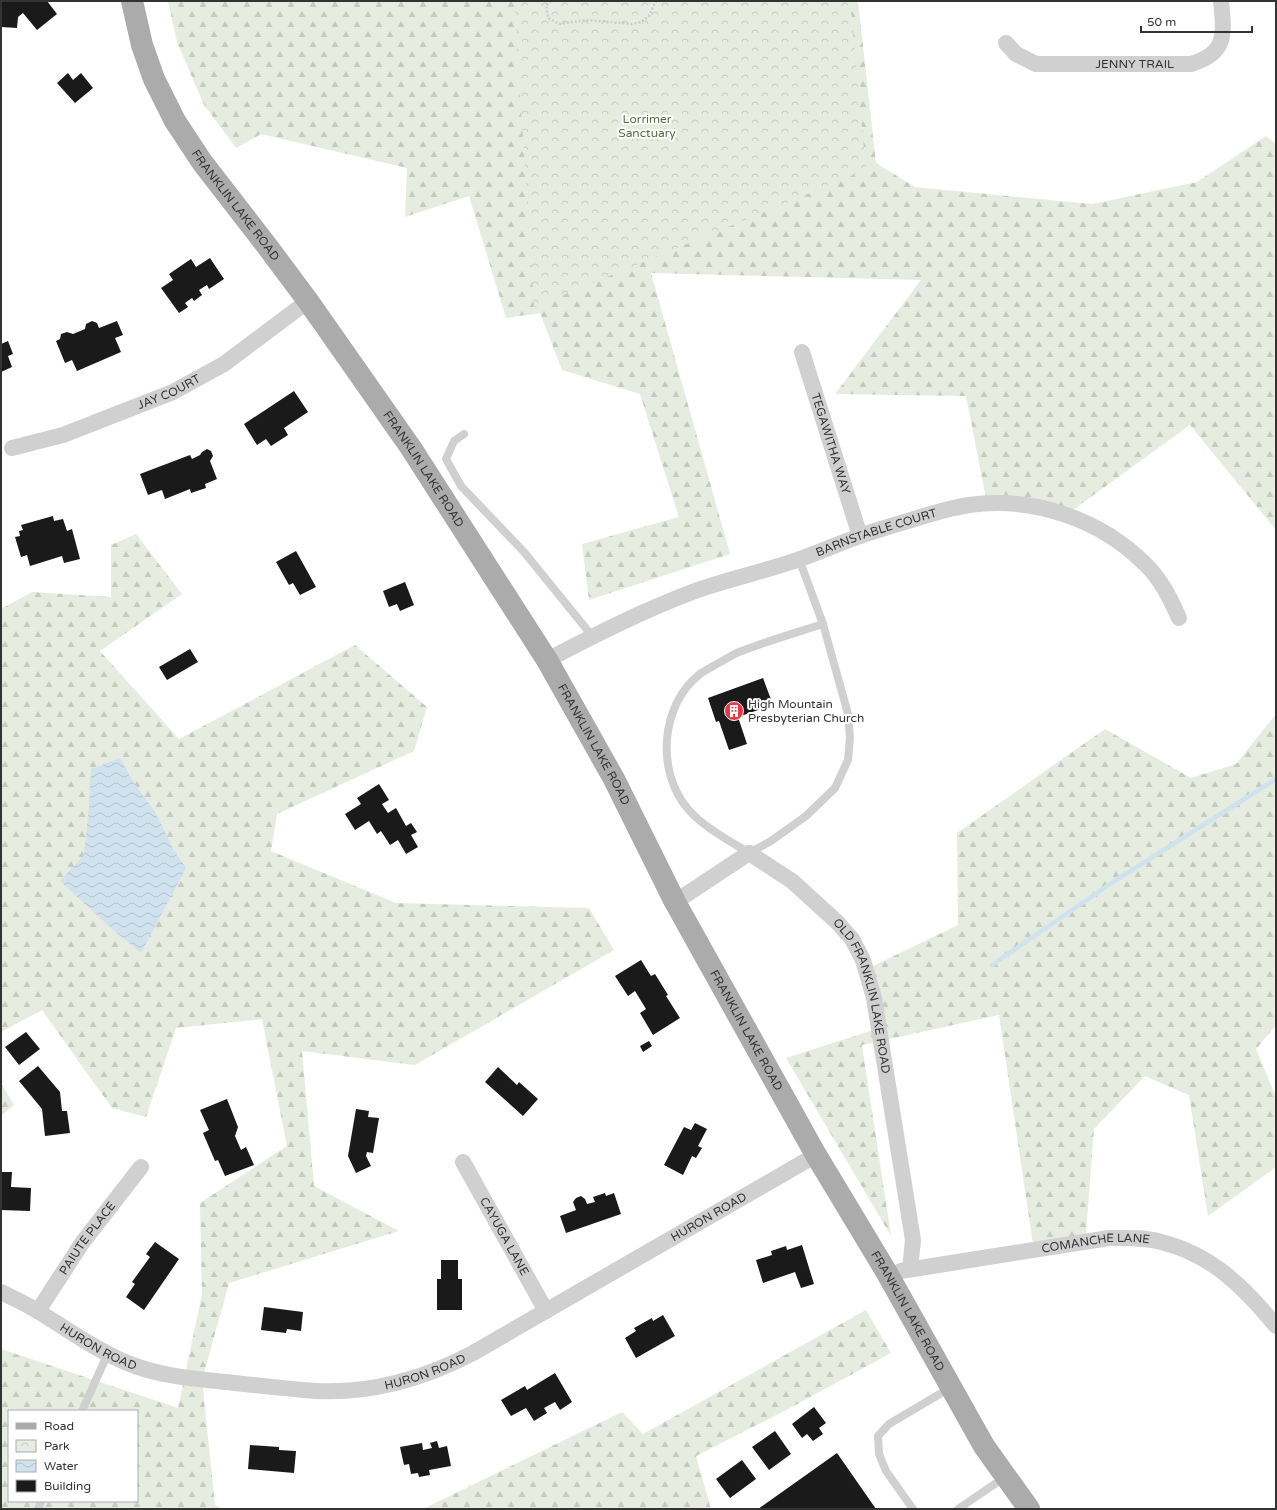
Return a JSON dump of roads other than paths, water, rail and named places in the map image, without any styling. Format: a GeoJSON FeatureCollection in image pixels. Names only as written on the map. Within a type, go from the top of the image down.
{"type":"FeatureCollection","features":[{"type":"Feature","properties":{"kind":"main road","name":"FRANKLIN LAKE ROAD"},"geometry":{"type":"LineString","coordinates":[[132,1],[142,45],[154,79],[172,116],[202,162],[308,301],[411,448],[547,660],[614,779],[675,902],[816,1155],[887,1273],[984,1446],[1028,1509]]}},
{"type":"Feature","properties":{"kind":"street","name":"JENNY TRAIL"},"geometry":{"type":"LineString","coordinates":[[1006,44],[1016,54],[1036,64],[1191,64],[1203,60],[1214,52],[1221,41],[1224,30],[1221,1]]}},
{"type":"Feature","properties":{"kind":"street","name":"JAY COURT"},"geometry":{"type":"LineString","coordinates":[[12,448],[63,435],[173,392],[224,364],[308,301]]}},
{"type":"Feature","properties":{"kind":"street","name":"TEGAWITHA WAY"},"geometry":{"type":"LineString","coordinates":[[802,352],[860,536]]}},
{"type":"Feature","properties":{"kind":"street","name":"BARNSTABLE COURT"},"geometry":{"type":"LineString","coordinates":[[547,660],[635,616],[696,591],[799,559],[860,536],[941,511],[970,505],[995,503],[1020,504],[1049,509],[1077,518],[1100,529],[1124,545],[1146,565],[1166,590],[1180,618]]}},
{"type":"Feature","properties":{"kind":"street"},"geometry":{"type":"LineString","coordinates":[[675,902],[749,853]]}},
{"type":"Feature","properties":{"kind":"street","name":"OLD FRANKLIN LAKE ROAD"},"geometry":{"type":"LineString","coordinates":[[749,853],[792,881],[837,922],[852,939],[864,960],[874,998],[913,1240],[910,1269]]}},
{"type":"Feature","properties":{"kind":"street","name":"HURON ROAD"},"geometry":{"type":"LineString","coordinates":[[1,1292],[38,1311],[92,1346],[125,1362],[152,1372],[178,1378],[318,1391],[353,1390],[395,1383],[423,1376],[456,1362],[816,1155]]}},
{"type":"Feature","properties":{"kind":"street","name":"CAYUGA LANE"},"geometry":{"type":"LineString","coordinates":[[463,1162],[546,1311]]}},
{"type":"Feature","properties":{"kind":"street","name":"PAIUTE PLACE"},"geometry":{"type":"LineString","coordinates":[[38,1311],[82,1243],[141,1168]]}},
{"type":"Feature","properties":{"kind":"street","name":"COMANCHE LANE"},"geometry":{"type":"LineString","coordinates":[[887,1273],[1109,1238],[1134,1238],[1160,1241],[1184,1249],[1207,1260],[1228,1275],[1244,1290],[1276,1326]]}},
{"type":"Feature","properties":{"kind":"lane"},"geometry":{"type":"LineString","coordinates":[[464,434],[454,441],[446,459],[461,486],[524,552],[593,637]]}},
{"type":"Feature","properties":{"kind":"lane"},"geometry":{"type":"LineString","coordinates":[[799,559],[823,624],[848,714],[850,738],[848,760],[835,788],[806,816],[771,841],[749,853],[702,822],[688,809],[676,791],[668,769],[666,746],[671,717],[679,697],[699,674],[738,652],[823,624]]}},
{"type":"Feature","properties":{"kind":"lane"},"geometry":{"type":"LineString","coordinates":[[82,1410],[108,1353]]}},
{"type":"Feature","properties":{"kind":"lane"},"geometry":{"type":"LineString","coordinates":[[913,1509],[886,1471],[879,1454],[878,1436],[889,1424],[950,1387]]}},
{"type":"Feature","properties":{"kind":"lane"},"geometry":{"type":"LineString","coordinates":[[958,1509],[1005,1477]]}},
{"type":"Feature","properties":{"kind":"water"},"geometry":{"type":"Polygon","coordinates":[[[120,758],[132,780],[155,812],[173,849],[186,868],[141,953],[60,881],[84,855],[91,769],[120,758]]]}},
{"type":"Feature","properties":{"kind":"waterway"},"geometry":{"type":"LineString","coordinates":[[992,965],[1113,882],[1276,779]]}},
{"type":"Feature","properties":{"kind":"place","name":"High Mountain Presbyterian Church"},"geometry":{"type":"Point","coordinates":[734,711]}},
{"type":"Feature","properties":{"kind":"park label","name":"Lorrimer Sanctuary"},"geometry":{"type":"Point","coordinates":[647,126]}}]}
